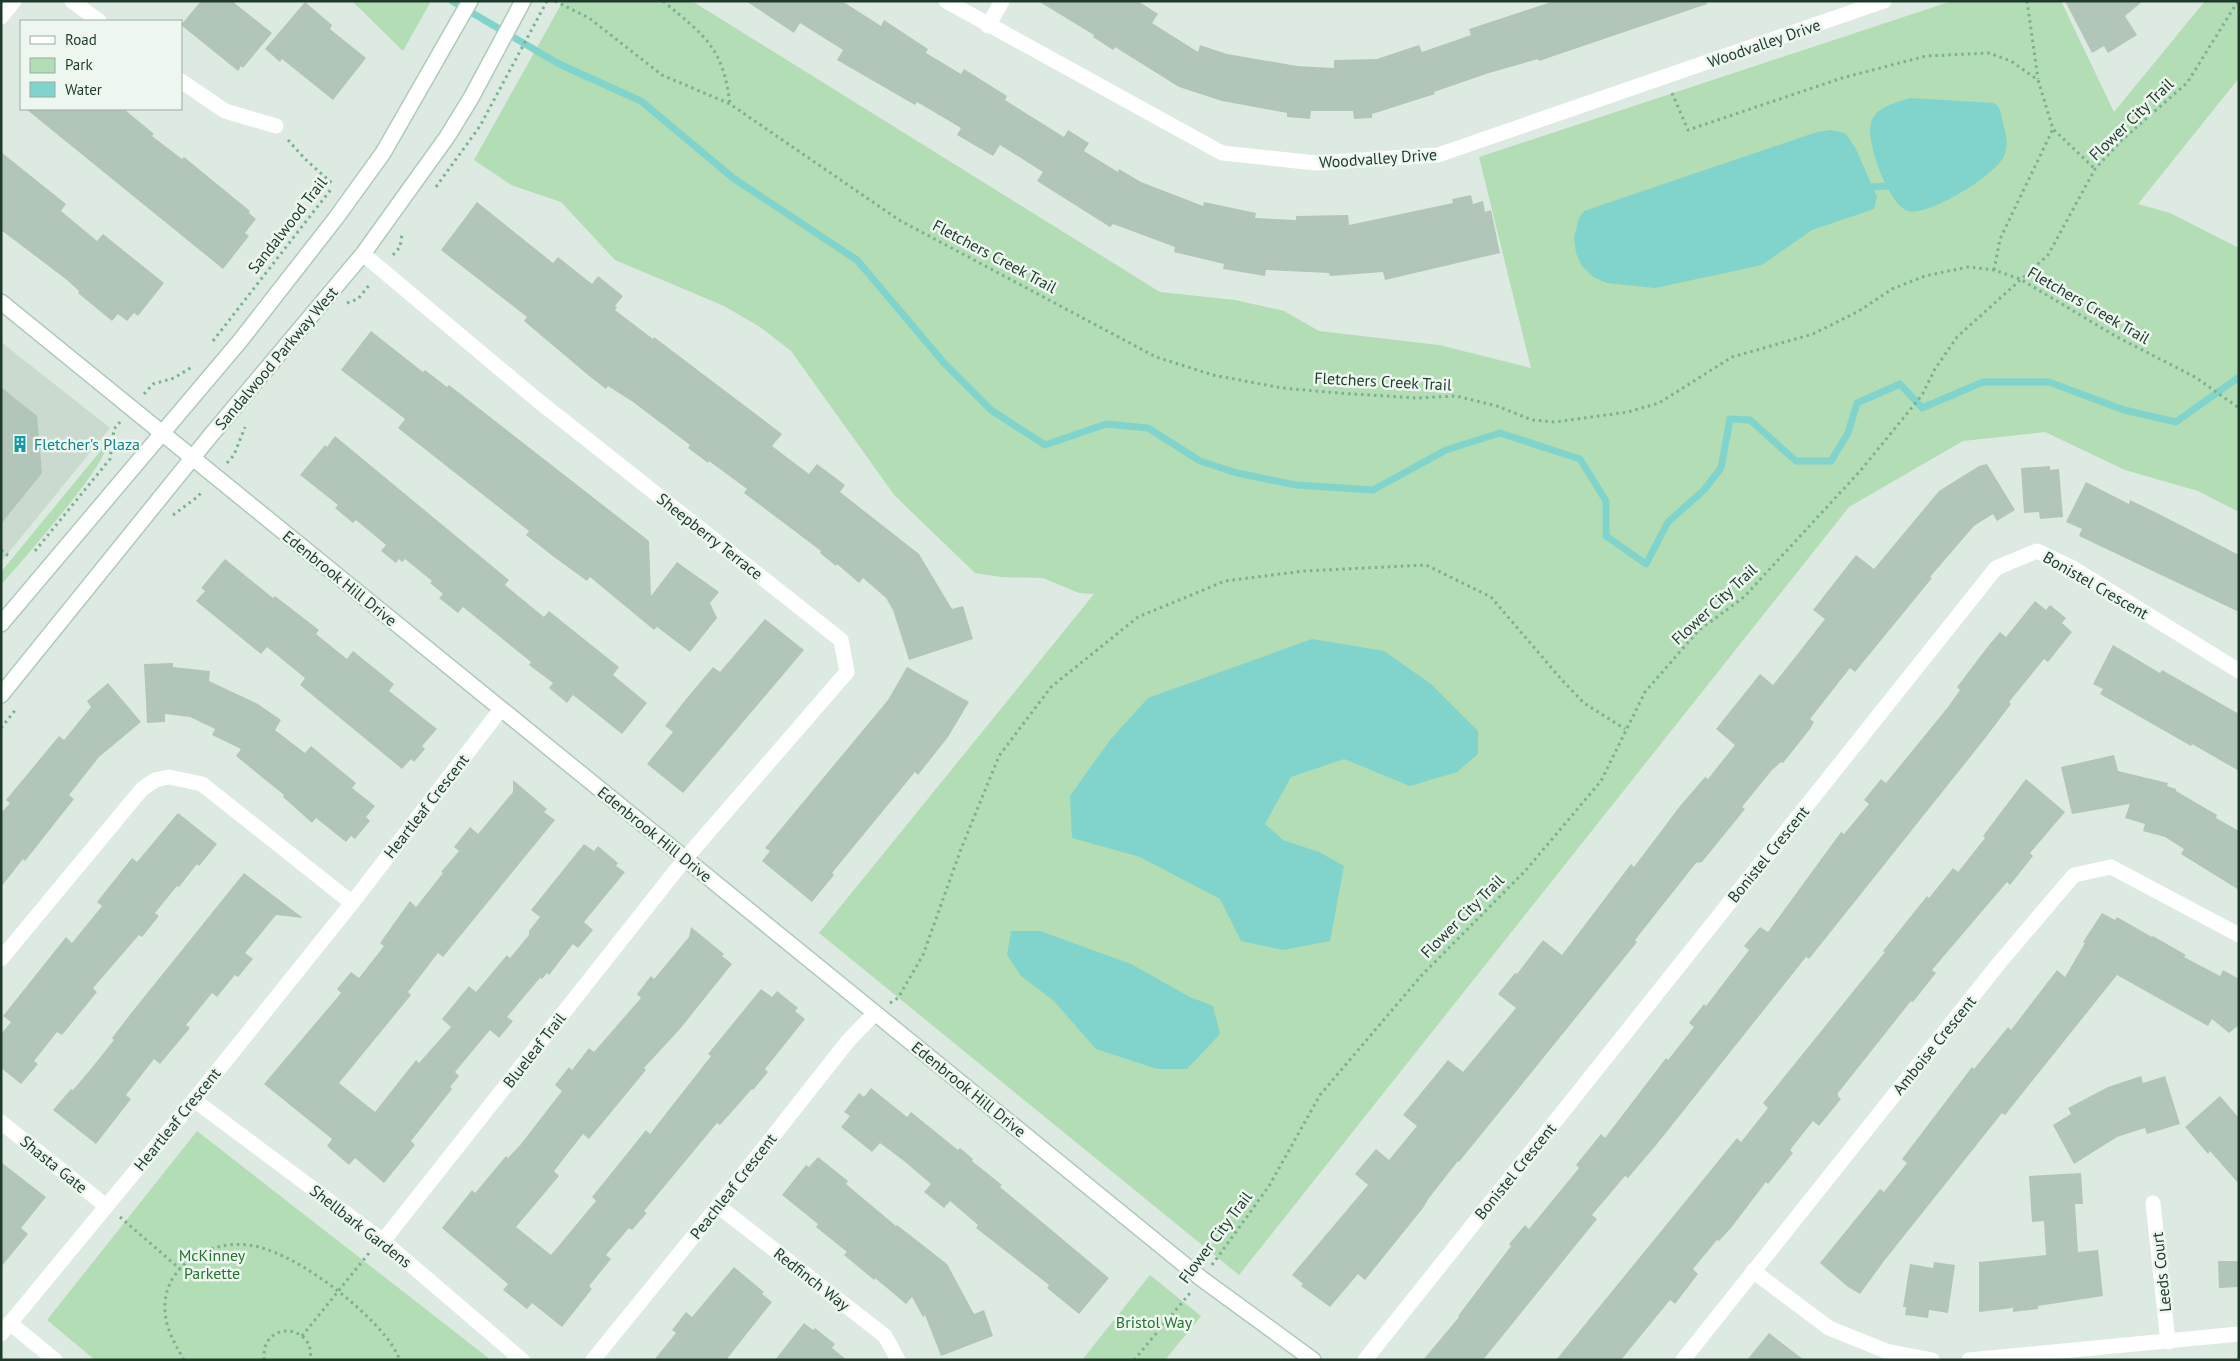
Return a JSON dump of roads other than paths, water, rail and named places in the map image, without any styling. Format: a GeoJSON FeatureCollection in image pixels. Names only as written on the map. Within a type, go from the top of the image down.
{"type":"FeatureCollection","features":[{"type":"Feature","properties":{"kind":"street"},"geometry":{"type":"LineString","coordinates":[[1,17],[14,1]]}},
{"type":"Feature","properties":{"kind":"street"},"geometry":{"type":"LineString","coordinates":[[72,1],[99,20]]}},
{"type":"Feature","properties":{"kind":"street"},"geometry":{"type":"LineString","coordinates":[[1,624],[240,341],[342,210],[383,153],[470,1]]}},
{"type":"Feature","properties":{"kind":"street","name":"Sandalwood Parkway West"},"geometry":{"type":"LineString","coordinates":[[1,695],[193,458],[363,254],[447,137],[471,98],[523,1]]}},
{"type":"Feature","properties":{"kind":"street","name":"Woodvalley Drive"},"geometry":{"type":"LineString","coordinates":[[946,1],[988,26],[1222,153],[1316,162],[1438,155],[1884,1]]}},
{"type":"Feature","properties":{"kind":"street"},"geometry":{"type":"LineString","coordinates":[[988,26],[1002,1]]}},
{"type":"Feature","properties":{"kind":"street"},"geometry":{"type":"LineString","coordinates":[[182,82],[225,111],[276,126]]}},
{"type":"Feature","properties":{"kind":"street","name":"Sheepberry Terrace"},"geometry":{"type":"LineString","coordinates":[[363,254],[536,400],[841,640],[847,672],[685,859]]}},
{"type":"Feature","properties":{"kind":"street","name":"Edenbrook Hill Drive"},"geometry":{"type":"LineString","coordinates":[[1,302],[1202,1279],[1313,1360]]}},
{"type":"Feature","properties":{"kind":"street","name":"Bonistel Crescent"},"geometry":{"type":"LineString","coordinates":[[1365,1360],[1996,568],[2037,550],[2071,568],[2239,671]]}},
{"type":"Feature","properties":{"kind":"street","name":"Heartleaf Crescent"},"geometry":{"type":"LineString","coordinates":[[6,1328],[194,1100],[352,903],[501,709]]}},
{"type":"Feature","properties":{"kind":"street"},"geometry":{"type":"LineString","coordinates":[[1,959],[142,789],[155,780],[169,777],[202,784],[352,903]]}},
{"type":"Feature","properties":{"kind":"street","name":"Blueleaf Trail"},"geometry":{"type":"LineString","coordinates":[[383,1242],[685,859]]}},
{"type":"Feature","properties":{"kind":"street","name":"Amboise Crescent"},"geometry":{"type":"LineString","coordinates":[[1683,1360],[1994,970],[2074,875],[2110,867],[2239,935]]}},
{"type":"Feature","properties":{"kind":"street","name":"Peachleaf Crescent"},"geometry":{"type":"LineString","coordinates":[[593,1360],[848,1041],[875,1013]]}},
{"type":"Feature","properties":{"kind":"street","name":"Shellbark Gardens"},"geometry":{"type":"LineString","coordinates":[[194,1100],[383,1242],[522,1360]]}},
{"type":"Feature","properties":{"kind":"street","name":"Shasta Gate"},"geometry":{"type":"LineString","coordinates":[[1,1122],[106,1206]]}},
{"type":"Feature","properties":{"kind":"street","name":"Leeds Court"},"geometry":{"type":"LineString","coordinates":[[2153,1203],[2168,1342]]}},
{"type":"Feature","properties":{"kind":"street","name":"Redfinch Way"},"geometry":{"type":"LineString","coordinates":[[718,1206],[885,1336],[898,1360]]}},
{"type":"Feature","properties":{"kind":"street"},"geometry":{"type":"LineString","coordinates":[[1753,1271],[1829,1328],[1886,1351],[1932,1360]]}},
{"type":"Feature","properties":{"kind":"street"},"geometry":{"type":"LineString","coordinates":[[6,1328],[55,1360]]}},
{"type":"Feature","properties":{"kind":"street"},"geometry":{"type":"LineString","coordinates":[[1969,1360],[2239,1334]]}},
{"type":"Feature","properties":{"kind":"water"},"geometry":{"type":"Polygon","coordinates":[[[1910,98],[1994,103],[2000,111],[2006,140],[2004,156],[1988,173],[1960,193],[1930,208],[1918,211],[1908,211],[1893,197],[1874,155],[1870,129],[1872,120],[1878,111],[1910,98]]]}},
{"type":"Feature","properties":{"kind":"water"},"geometry":{"type":"Polygon","coordinates":[[[1830,130],[1845,133],[1855,147],[1877,197],[1874,209],[1812,230],[1762,265],[1655,288],[1607,283],[1593,277],[1582,266],[1576,253],[1574,237],[1579,218],[1584,211],[1817,132],[1830,130]]]}},
{"type":"Feature","properties":{"kind":"water"},"geometry":{"type":"Polygon","coordinates":[[[1312,639],[1384,651],[1431,684],[1478,731],[1478,754],[1457,772],[1410,786],[1344,759],[1291,777],[1265,824],[1283,840],[1319,852],[1344,866],[1330,941],[1283,950],[1241,941],[1220,899],[1140,857],[1072,838],[1070,796],[1110,740],[1148,698],[1312,639]]]}},
{"type":"Feature","properties":{"kind":"water"},"geometry":{"type":"Polygon","coordinates":[[[1011,931],[1040,931],[1131,964],[1190,997],[1213,1006],[1220,1034],[1187,1069],[1157,1069],[1096,1049],[1054,1001],[1021,976],[1007,955],[1011,931]]]}},
{"type":"Feature","properties":{"kind":"waterway"},"geometry":{"type":"LineString","coordinates":[[452,1],[559,64],[641,101],[733,178],[857,260],[944,363],[991,410],[1045,445],[1106,424],[1148,428],[1200,461],[1237,473],[1296,485],[1373,490],[1446,450],[1500,433],[1580,459],[1606,501],[1606,536],[1646,564],[1668,522],[1704,490],[1721,468],[1730,419],[1750,420],[1796,461],[1831,461],[1848,433],[1857,403],[1900,384],[1922,408],[1983,382],[2049,382],[2124,410],[2176,422],[2239,377]]}},
{"type":"Feature","properties":{"kind":"waterway"},"geometry":{"type":"LineString","coordinates":[[1872,187],[1887,186]]}},
{"type":"Feature","properties":{"kind":"place","name":"Fletcher's Plaza"},"geometry":{"type":"Point","coordinates":[20,444]}},
{"type":"Feature","properties":{"kind":"park label","name":"McKinney Parkette"},"geometry":{"type":"Point","coordinates":[212,1264]}},
{"type":"Feature","properties":{"kind":"park label","name":"Bristol Way"},"geometry":{"type":"Point","coordinates":[1154,1322]}}]}
